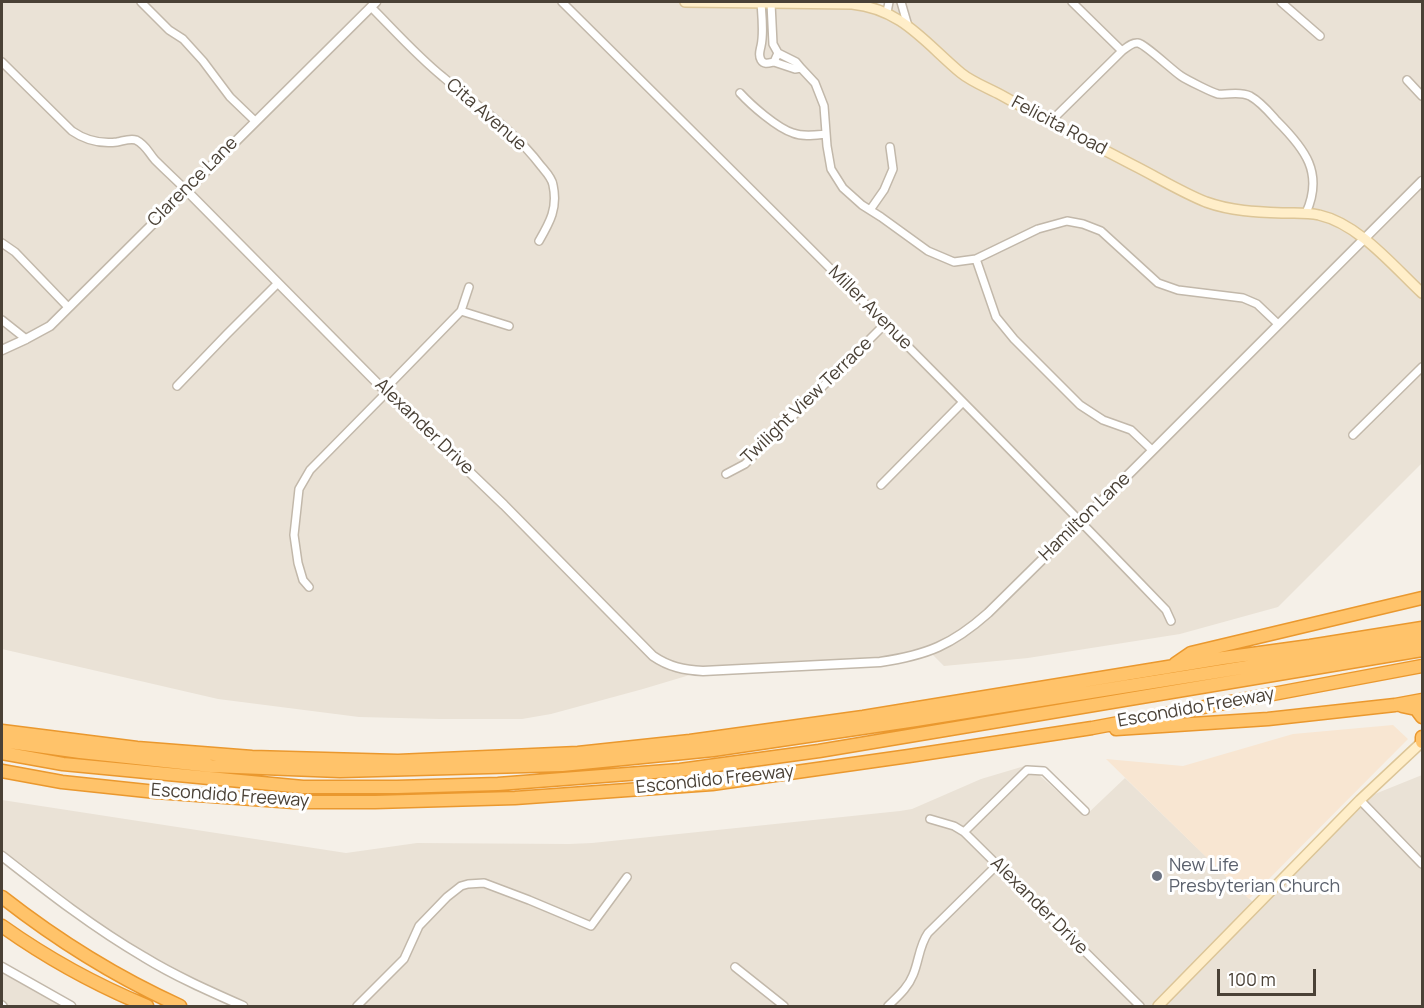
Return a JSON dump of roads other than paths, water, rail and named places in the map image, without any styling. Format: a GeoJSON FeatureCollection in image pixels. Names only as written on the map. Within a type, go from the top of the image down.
{"type":"FeatureCollection","features":[{"type":"Feature","properties":{"kind":"highway"},"geometry":{"type":"LineString","coordinates":[[1171,666],[1191,653],[1422,598]]}},
{"type":"Feature","properties":{"kind":"highway"},"geometry":{"type":"LineString","coordinates":[[2,731],[137,748],[274,757],[398,761],[578,753],[690,741],[862,717],[1171,666],[1422,628]]}},
{"type":"Feature","properties":{"kind":"highway"},"geometry":{"type":"LineString","coordinates":[[2,741],[211,766],[340,771],[562,765],[713,750],[1422,639]]}},
{"type":"Feature","properties":{"kind":"highway"},"geometry":{"type":"LineString","coordinates":[[1243,668],[1310,646]]}},
{"type":"Feature","properties":{"kind":"highway"},"geometry":{"type":"LineString","coordinates":[[2,753],[63,764],[303,787],[498,784],[680,770],[819,751],[1422,650]]}},
{"type":"Feature","properties":{"kind":"highway","name":"Escondido Freeway"},"geometry":{"type":"LineString","coordinates":[[2,771],[62,782],[144,791],[294,802],[515,798],[712,784],[1092,728],[1422,666]]}},
{"type":"Feature","properties":{"kind":"highway"},"geometry":{"type":"LineString","coordinates":[[1092,728],[1120,729],[1268,719],[1422,700]]}},
{"type":"Feature","properties":{"kind":"highway"},"geometry":{"type":"LineString","coordinates":[[1395,705],[1413,707],[1419,710],[1422,717]]}},
{"type":"Feature","properties":{"kind":"highway"},"geometry":{"type":"LineString","coordinates":[[1422,737],[1422,742]]}},
{"type":"Feature","properties":{"kind":"highway"},"geometry":{"type":"LineString","coordinates":[[2,897],[91,960],[180,1006]]}},
{"type":"Feature","properties":{"kind":"highway"},"geometry":{"type":"LineString","coordinates":[[2,926],[56,962],[147,1006]]}},
{"type":"Feature","properties":{"kind":"main road","name":"Felicita Road"},"geometry":{"type":"LineString","coordinates":[[686,2],[852,4],[886,12],[908,26],[963,75],[1195,197],[1208,203],[1248,212],[1306,213],[1329,218],[1374,246],[1422,293]]}},
{"type":"Feature","properties":{"kind":"main road"},"geometry":{"type":"LineString","coordinates":[[1158,1006],[1360,800],[1422,742]]}},
{"type":"Feature","properties":{"kind":"street"},"geometry":{"type":"LineString","coordinates":[[141,2],[169,30],[183,39],[230,97],[255,121]]}},
{"type":"Feature","properties":{"kind":"street","name":"Miller Avenue"},"geometry":{"type":"LineString","coordinates":[[562,2],[1081,521],[1166,610],[1171,621]]}},
{"type":"Feature","properties":{"kind":"street"},"geometry":{"type":"LineString","coordinates":[[886,12],[889,2]]}},
{"type":"Feature","properties":{"kind":"street"},"geometry":{"type":"LineString","coordinates":[[901,2],[908,26]]}},
{"type":"Feature","properties":{"kind":"street"},"geometry":{"type":"LineString","coordinates":[[1072,2],[1122,51]]}},
{"type":"Feature","properties":{"kind":"street"},"geometry":{"type":"LineString","coordinates":[[1281,2],[1320,36]]}},
{"type":"Feature","properties":{"kind":"street"},"geometry":{"type":"LineString","coordinates":[[766,3],[772,44],[778,53],[796,62],[815,83],[824,106],[831,169],[843,188],[862,205],[928,251],[954,262],[976,260],[1038,229],[1067,222],[1083,224],[1101,231],[1158,282],[1178,290],[1243,298],[1257,304],[1278,324]]}},
{"type":"Feature","properties":{"kind":"street"},"geometry":{"type":"LineString","coordinates":[[766,3],[760,60],[764,63],[774,62],[795,69],[801,68]]}},
{"type":"Feature","properties":{"kind":"street","name":"Clarence Lane"},"geometry":{"type":"LineString","coordinates":[[2,350],[50,326],[373,4]]}},
{"type":"Feature","properties":{"kind":"street","name":"Cita Avenue"},"geometry":{"type":"LineString","coordinates":[[373,4],[441,76],[508,130],[535,157],[549,176],[553,183],[555,203],[551,221],[539,241]]}},
{"type":"Feature","properties":{"kind":"street"},"geometry":{"type":"LineString","coordinates":[[1050,122],[1122,51],[1138,43],[1183,77],[1215,94],[1239,93],[1249,96],[1295,138],[1302,148],[1314,178],[1314,187],[1306,213]]}},
{"type":"Feature","properties":{"kind":"street"},"geometry":{"type":"LineString","coordinates":[[774,62],[778,53]]}},
{"type":"Feature","properties":{"kind":"street"},"geometry":{"type":"LineString","coordinates":[[2,62],[72,131],[94,141],[115,142],[132,139],[137,141],[147,148],[153,158],[186,190]]}},
{"type":"Feature","properties":{"kind":"street"},"geometry":{"type":"LineString","coordinates":[[1407,81],[1422,96]]}},
{"type":"Feature","properties":{"kind":"street"},"geometry":{"type":"LineString","coordinates":[[740,93],[748,102],[793,133],[810,136],[826,134]]}},
{"type":"Feature","properties":{"kind":"street"},"geometry":{"type":"LineString","coordinates":[[870,210],[884,190],[893,170],[890,147]]}},
{"type":"Feature","properties":{"kind":"street","name":"Hamilton Lane"},"geometry":{"type":"LineString","coordinates":[[663,663],[679,669],[703,671],[880,662],[921,654],[950,642],[975,624],[1081,521],[1422,181]]}},
{"type":"Feature","properties":{"kind":"street","name":"Alexander Drive"},"geometry":{"type":"LineString","coordinates":[[186,190],[385,391],[504,505],[653,656],[663,663]]}},
{"type":"Feature","properties":{"kind":"street"},"geometry":{"type":"LineString","coordinates":[[2,243],[15,252],[68,307]]}},
{"type":"Feature","properties":{"kind":"street"},"geometry":{"type":"LineString","coordinates":[[976,260],[996,317],[1014,339],[1080,405],[1103,420],[1131,430],[1152,450]]}},
{"type":"Feature","properties":{"kind":"street"},"geometry":{"type":"LineString","coordinates":[[177,386],[278,283]]}},
{"type":"Feature","properties":{"kind":"street"},"geometry":{"type":"LineString","coordinates":[[309,587],[303,580],[298,563],[294,535],[299,489],[310,470],[461,311],[469,287]]}},
{"type":"Feature","properties":{"kind":"street"},"geometry":{"type":"LineString","coordinates":[[461,311],[509,326]]}},
{"type":"Feature","properties":{"kind":"street"},"geometry":{"type":"LineString","coordinates":[[2,320],[26,339]]}},
{"type":"Feature","properties":{"kind":"street","name":"Twilight View Terrace"},"geometry":{"type":"LineString","coordinates":[[726,474],[745,464],[885,324]]}},
{"type":"Feature","properties":{"kind":"street"},"geometry":{"type":"LineString","coordinates":[[1353,435],[1422,367]]}},
{"type":"Feature","properties":{"kind":"street"},"geometry":{"type":"LineString","coordinates":[[881,485],[963,402]]}},
{"type":"Feature","properties":{"kind":"street"},"geometry":{"type":"LineString","coordinates":[[964,832],[1027,770],[1044,771],[1085,811]]}},
{"type":"Feature","properties":{"kind":"street"},"geometry":{"type":"LineString","coordinates":[[1360,800],[1422,864]]}},
{"type":"Feature","properties":{"kind":"street","name":"Alexander Drive"},"geometry":{"type":"LineString","coordinates":[[930,819],[954,826],[964,832],[1140,1006]]}},
{"type":"Feature","properties":{"kind":"street"},"geometry":{"type":"LineString","coordinates":[[2,856],[69,909],[142,956],[243,1006]]}},
{"type":"Feature","properties":{"kind":"street"},"geometry":{"type":"LineString","coordinates":[[888,1006],[906,988],[913,976],[922,942],[928,933],[998,864]]}},
{"type":"Feature","properties":{"kind":"street"},"geometry":{"type":"LineString","coordinates":[[357,1006],[404,959],[419,926],[461,886],[484,884],[591,926],[627,877]]}},
{"type":"Feature","properties":{"kind":"street"},"geometry":{"type":"LineString","coordinates":[[2,967],[71,1006]]}},
{"type":"Feature","properties":{"kind":"street"},"geometry":{"type":"LineString","coordinates":[[735,967],[784,1006]]}},
{"type":"Feature","properties":{"kind":"place","name":"New Life Presbyterian Church"},"geometry":{"type":"Point","coordinates":[1157,876]}}]}
